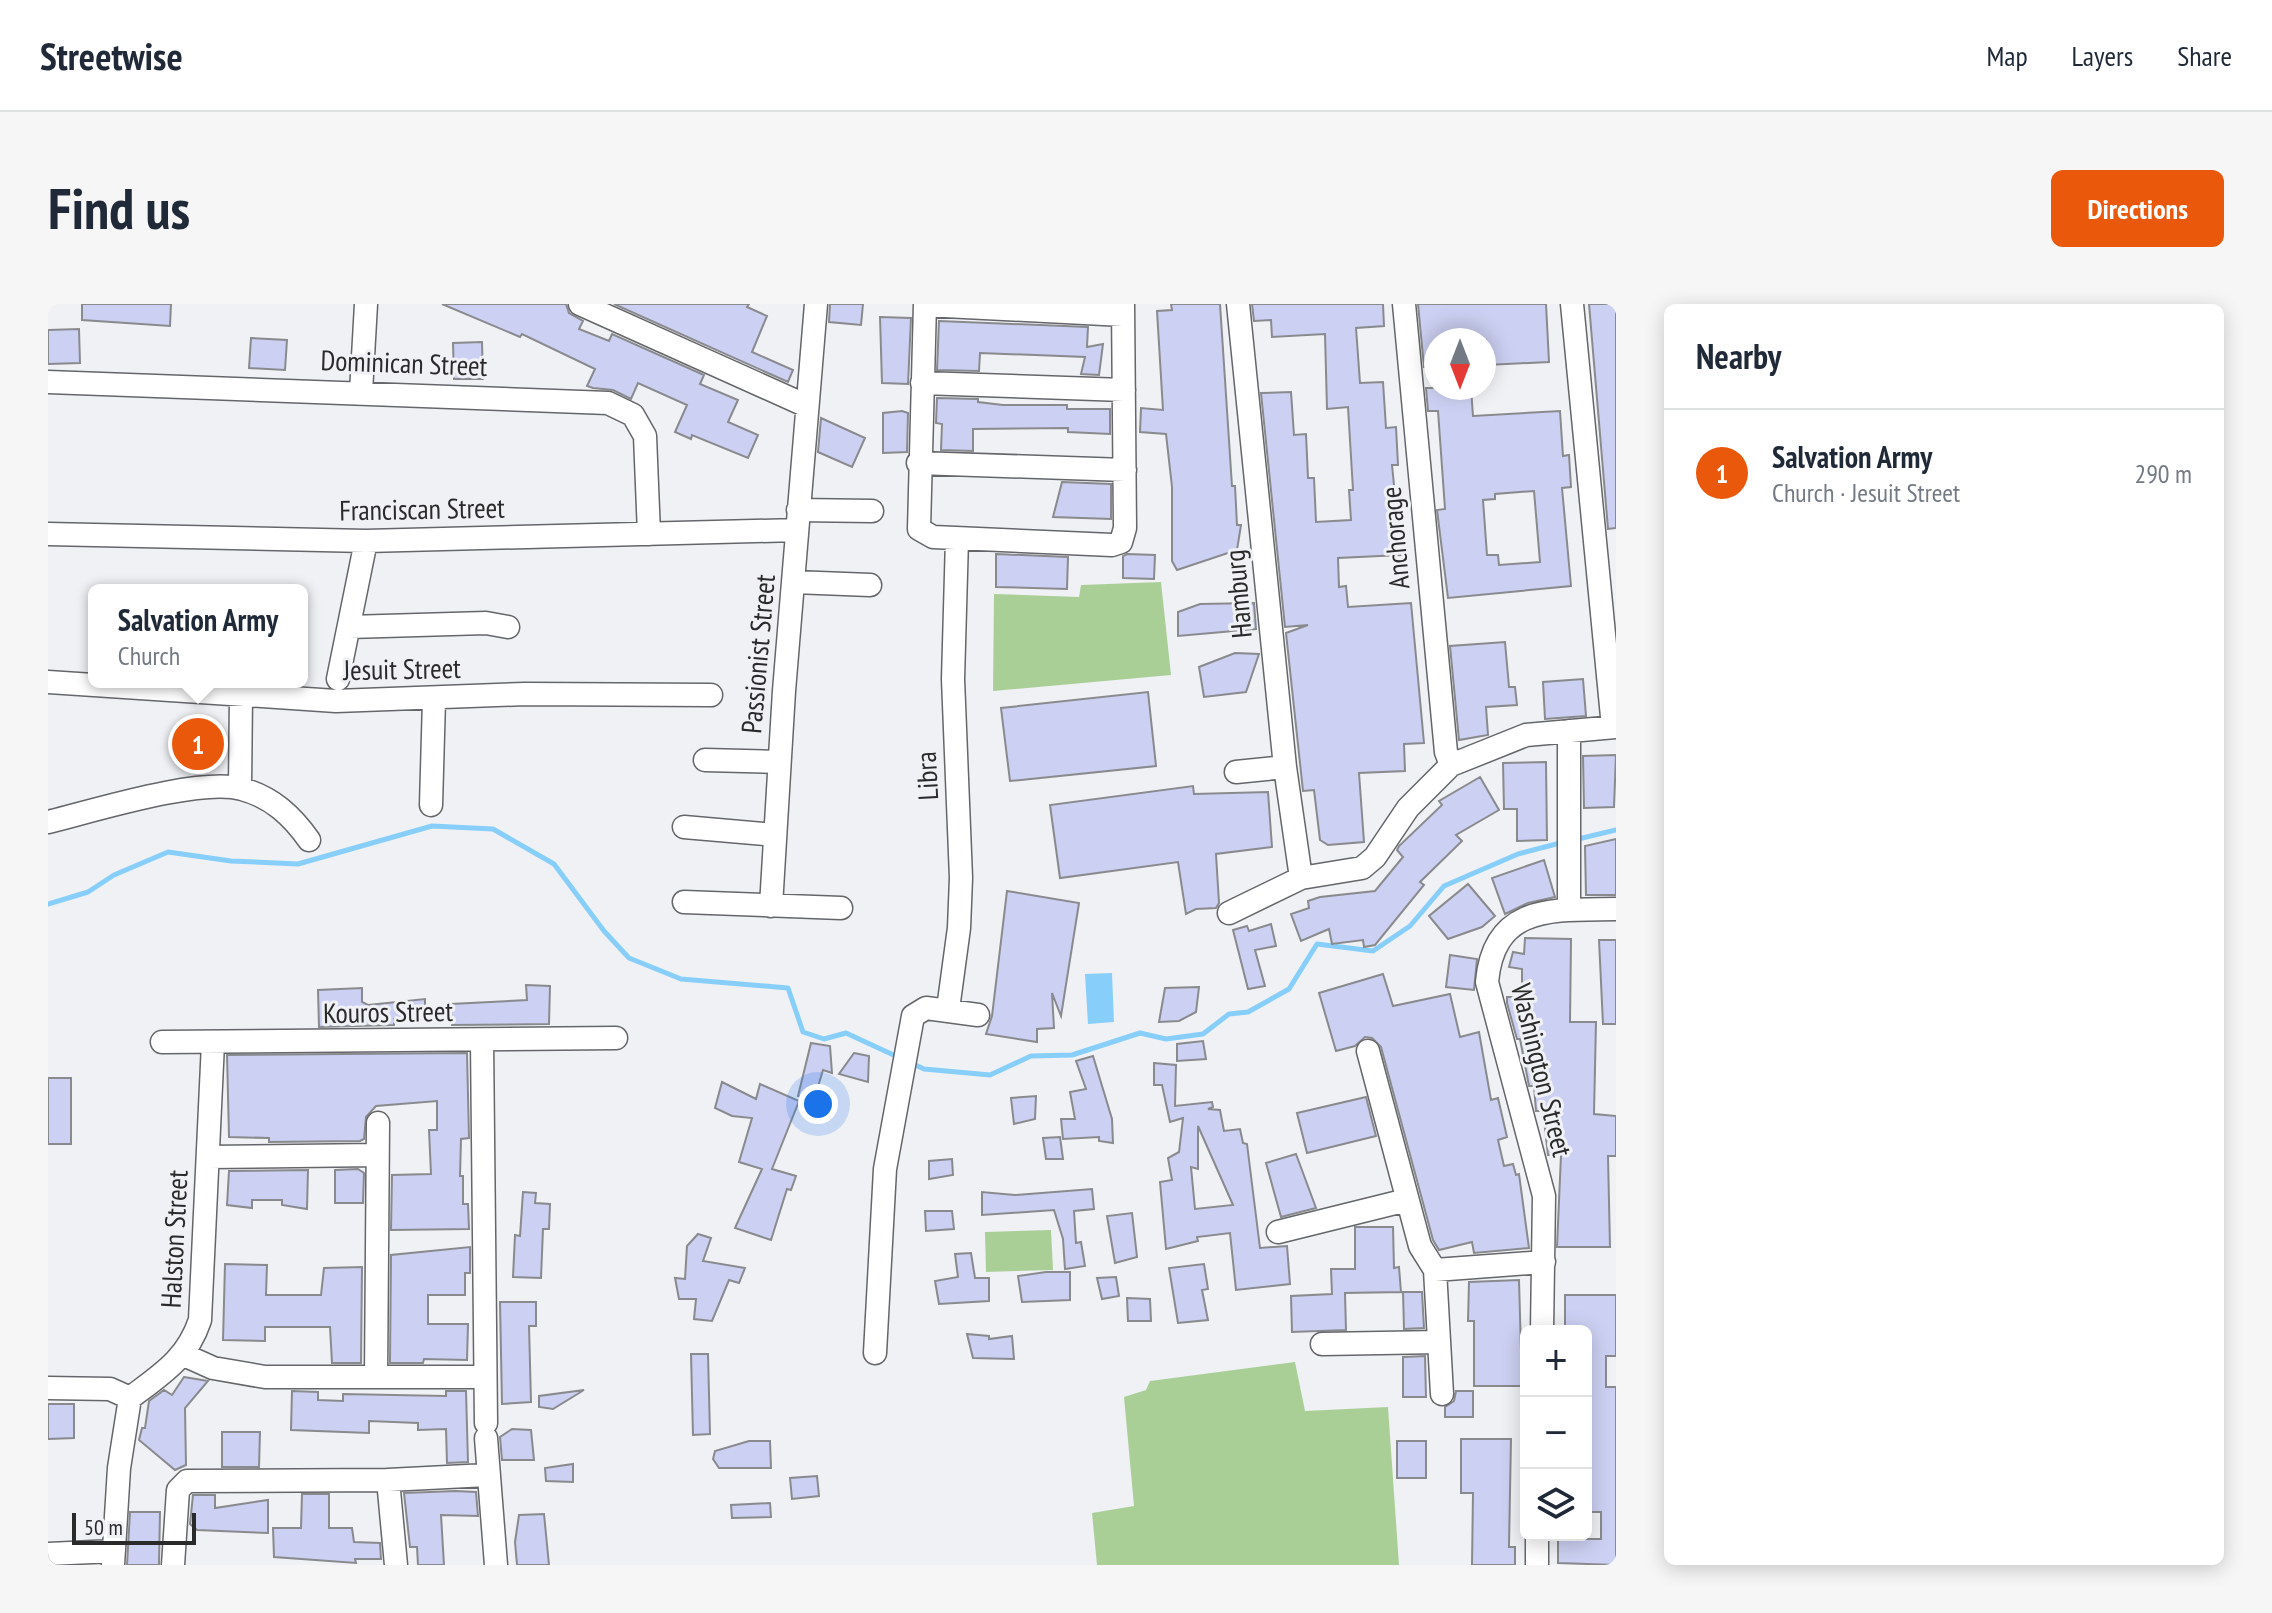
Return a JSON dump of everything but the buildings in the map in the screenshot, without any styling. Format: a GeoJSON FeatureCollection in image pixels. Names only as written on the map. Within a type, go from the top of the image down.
{"type":"FeatureCollection","features":[{"type":"Feature","properties":{"kind":"street"},"geometry":{"type":"LineString","coordinates":[[361,392],[366,304]]}},
{"type":"Feature","properties":{"kind":"street"},"geometry":{"type":"LineString","coordinates":[[580,304],[807,406]]}},
{"type":"Feature","properties":{"kind":"street","name":"Passionist Street"},"geometry":{"type":"LineString","coordinates":[[771,906],[779,762],[816,304]]}},
{"type":"Feature","properties":{"kind":"street"},"geometry":{"type":"LineString","coordinates":[[925,304],[1123,310],[1125,528],[1121,542],[1112,545],[957,539],[922,533],[918,523],[918,463],[925,304]]}},
{"type":"Feature","properties":{"kind":"street","name":"Hamburg"},"geometry":{"type":"LineString","coordinates":[[1238,304],[1285,767],[1301,878]]}},
{"type":"Feature","properties":{"kind":"street","name":"Anchorage"},"geometry":{"type":"LineString","coordinates":[[1404,304],[1444,737],[1451,765]]}},
{"type":"Feature","properties":{"kind":"street"},"geometry":{"type":"LineString","coordinates":[[1229,913],[1301,878],[1362,868],[1375,857],[1408,808],[1451,765],[1526,735],[1615,727],[1572,304]]}},
{"type":"Feature","properties":{"kind":"street","name":"Dominican Street"},"geometry":{"type":"LineString","coordinates":[[48,382],[591,399],[633,415],[645,436],[649,534]]}},
{"type":"Feature","properties":{"kind":"street"},"geometry":{"type":"LineString","coordinates":[[922,383],[1124,390]]}},
{"type":"Feature","properties":{"kind":"street"},"geometry":{"type":"LineString","coordinates":[[918,463],[1125,470]]}},
{"type":"Feature","properties":{"kind":"street","name":"Franciscan Street"},"geometry":{"type":"LineString","coordinates":[[48,534],[366,541],[649,534],[872,511]]}},
{"type":"Feature","properties":{"kind":"street","name":"Libra"},"geometry":{"type":"LineString","coordinates":[[948,1009],[959,928],[961,878],[953,679],[957,539]]}},
{"type":"Feature","properties":{"kind":"street"},"geometry":{"type":"LineString","coordinates":[[338,679],[366,541]]}},
{"type":"Feature","properties":{"kind":"street"},"geometry":{"type":"LineString","coordinates":[[794,582],[870,585]]}},
{"type":"Feature","properties":{"kind":"street"},"geometry":{"type":"LineString","coordinates":[[349,627],[486,623],[508,627]]}},
{"type":"Feature","properties":{"kind":"street","name":"Jesuit Street"},"geometry":{"type":"LineString","coordinates":[[48,682],[88,684]]}},
{"type":"Feature","properties":{"kind":"street","name":"Jesuit Street"},"geometry":{"type":"LineString","coordinates":[[144,688],[336,701],[434,700],[525,694],[711,695]]}},
{"type":"Feature","properties":{"kind":"street"},"geometry":{"type":"LineString","coordinates":[[240,788],[241,694]]}},
{"type":"Feature","properties":{"kind":"street"},"geometry":{"type":"LineString","coordinates":[[431,805],[434,700]]}},
{"type":"Feature","properties":{"kind":"street"},"geometry":{"type":"LineString","coordinates":[[1569,731],[1569,910]]}},
{"type":"Feature","properties":{"kind":"street"},"geometry":{"type":"LineString","coordinates":[[705,760],[779,762]]}},
{"type":"Feature","properties":{"kind":"street"},"geometry":{"type":"LineString","coordinates":[[1236,772],[1285,767]]}},
{"type":"Feature","properties":{"kind":"street"},"geometry":{"type":"LineString","coordinates":[[48,822],[176,791],[240,788],[283,809],[309,840]]}},
{"type":"Feature","properties":{"kind":"street"},"geometry":{"type":"LineString","coordinates":[[684,827],[775,835]]}},
{"type":"Feature","properties":{"kind":"street"},"geometry":{"type":"LineString","coordinates":[[684,902],[841,908]]}},
{"type":"Feature","properties":{"kind":"street","name":"Washington Street"},"geometry":{"type":"LineString","coordinates":[[1542,1325],[1544,1196],[1487,982],[1495,948],[1506,930],[1526,916],[1569,910],[1616,909]]}},
{"type":"Feature","properties":{"kind":"street"},"geometry":{"type":"LineString","coordinates":[[875,1353],[885,1169],[916,1011],[948,1009],[978,1015]]}},
{"type":"Feature","properties":{"kind":"street","name":"Kouros Street"},"geometry":{"type":"LineString","coordinates":[[162,1042],[616,1038]]}},
{"type":"Feature","properties":{"kind":"street"},"geometry":{"type":"LineString","coordinates":[[482,1041],[487,1475],[496,1565]]}},
{"type":"Feature","properties":{"kind":"street","name":"Halston Street"},"geometry":{"type":"LineString","coordinates":[[130,1398],[184,1355],[200,1320],[213,1043]]}},
{"type":"Feature","properties":{"kind":"street"},"geometry":{"type":"LineString","coordinates":[[1368,1051],[1420,1246],[1435,1270],[1442,1394]]}},
{"type":"Feature","properties":{"kind":"street"},"geometry":{"type":"LineString","coordinates":[[376,1377],[378,1123]]}},
{"type":"Feature","properties":{"kind":"street"},"geometry":{"type":"LineString","coordinates":[[208,1157],[377,1155]]}},
{"type":"Feature","properties":{"kind":"street"},"geometry":{"type":"LineString","coordinates":[[1278,1232],[1407,1200]]}},
{"type":"Feature","properties":{"kind":"street"},"geometry":{"type":"LineString","coordinates":[[1435,1270],[1544,1262]]}},
{"type":"Feature","properties":{"kind":"street"},"geometry":{"type":"LineString","coordinates":[[1322,1344],[1439,1342]]}},
{"type":"Feature","properties":{"kind":"street"},"geometry":{"type":"LineString","coordinates":[[184,1355],[213,1368],[265,1377],[485,1377]]}},
{"type":"Feature","properties":{"kind":"street"},"geometry":{"type":"LineString","coordinates":[[48,1388],[110,1389],[130,1398],[119,1468],[114,1558],[48,1554]]}},
{"type":"Feature","properties":{"kind":"street"},"geometry":{"type":"LineString","coordinates":[[173,1565],[178,1490],[187,1481],[388,1480],[487,1475]]}},
{"type":"Feature","properties":{"kind":"street"},"geometry":{"type":"LineString","coordinates":[[388,1480],[396,1565]]}},
{"type":"Feature","properties":{"kind":"street"},"geometry":{"type":"LineString","coordinates":[[1537,1541],[1537,1565]]}},
{"type":"Feature","properties":{"kind":"green space"},"geometry":{"type":"Polygon","coordinates":[[[1161,582],[1171,675],[993,691],[994,594],[1079,597],[1081,585],[1161,582]]]}},
{"type":"Feature","properties":{"kind":"green space"},"geometry":{"type":"Polygon","coordinates":[[[1051,1230],[1053,1270],[986,1272],[985,1232],[1051,1230]]]}},
{"type":"Feature","properties":{"kind":"green space"},"geometry":{"type":"Polygon","coordinates":[[[1295,1362],[1305,1411],[1388,1407],[1399,1565],[1097,1565],[1092,1513],[1134,1506],[1124,1397],[1146,1390],[1150,1381],[1295,1362]]]}},
{"type":"Feature","properties":{"kind":"water"},"geometry":{"type":"Polygon","coordinates":[[[1112,973],[1114,1022],[1088,1024],[1085,974],[1112,973]]]}},
{"type":"Feature","properties":{"kind":"waterway"},"geometry":{"type":"LineString","coordinates":[[48,904],[88,892],[114,875],[168,852],[231,861],[298,864],[432,826],[493,829],[554,864],[604,931],[629,958],[681,979],[788,988],[803,1032],[824,1039],[846,1033],[900,1058]]}},
{"type":"Feature","properties":{"kind":"waterway"},"geometry":{"type":"LineString","coordinates":[[1574,840],[1616,830]]}},
{"type":"Feature","properties":{"kind":"waterway"},"geometry":{"type":"LineString","coordinates":[[909,1062],[924,1069],[990,1075],[1031,1056],[1072,1055],[1140,1033],[1166,1039],[1203,1034],[1229,1014],[1248,1012],[1289,989],[1317,944],[1373,951],[1410,926],[1444,886],[1518,854],[1564,842]]}},
{"type":"Feature","properties":{"kind":"place","name":"Salvation Army"},"geometry":{"type":"Point","coordinates":[198,744]}}]}
